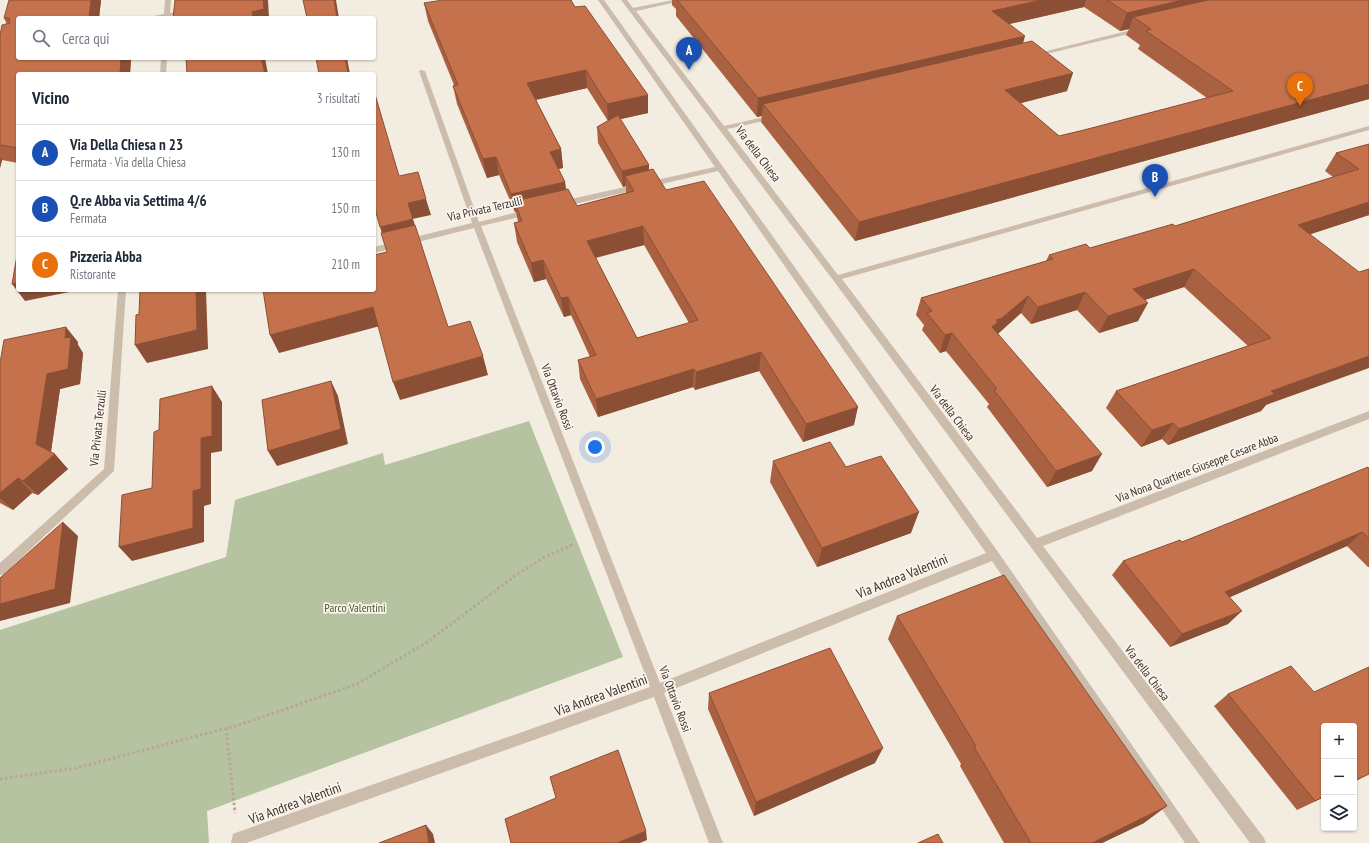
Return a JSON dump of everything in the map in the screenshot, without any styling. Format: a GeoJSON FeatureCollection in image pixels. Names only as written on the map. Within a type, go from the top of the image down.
{"type":"FeatureCollection","features":[{"type":"Feature","properties":{"kind":"street"},"geometry":{"type":"LineString","coordinates":[[167,16],[168,0]]}},
{"type":"Feature","properties":{"kind":"street"},"geometry":{"type":"LineString","coordinates":[[601,0],[994,555],[1193,843]]}},
{"type":"Feature","properties":{"kind":"street","name":"Via della Chiesa"},"geometry":{"type":"LineString","coordinates":[[624,0],[836,278],[1259,843]]}},
{"type":"Feature","properties":{"kind":"street"},"geometry":{"type":"LineString","coordinates":[[632,10],[683,0]]}},
{"type":"Feature","properties":{"kind":"street"},"geometry":{"type":"LineString","coordinates":[[171,16],[190,11]]}},
{"type":"Feature","properties":{"kind":"street"},"geometry":{"type":"LineString","coordinates":[[1025,57],[1149,28]]}},
{"type":"Feature","properties":{"kind":"street"},"geometry":{"type":"LineString","coordinates":[[163,72],[164,60]]}},
{"type":"Feature","properties":{"kind":"street","name":"Via Ottavio Rossi"},"geometry":{"type":"LineString","coordinates":[[422,70],[476,224],[598,534],[716,843]]}},
{"type":"Feature","properties":{"kind":"street"},"geometry":{"type":"LineString","coordinates":[[723,128],[785,114]]}},
{"type":"Feature","properties":{"kind":"street"},"geometry":{"type":"LineString","coordinates":[[836,278],[1369,128]]}},
{"type":"Feature","properties":{"kind":"street"},"geometry":{"type":"LineString","coordinates":[[552,207],[720,168]]}},
{"type":"Feature","properties":{"kind":"street","name":"Via Privata Terzulli"},"geometry":{"type":"LineString","coordinates":[[376,249],[537,210]]}},
{"type":"Feature","properties":{"kind":"street","name":"Via Privata Terzulli"},"geometry":{"type":"LineString","coordinates":[[0,570],[109,471],[122,292]]}},
{"type":"Feature","properties":{"kind":"street","name":"Via Nona Quartiere Giuseppe Cesare Abba"},"geometry":{"type":"LineString","coordinates":[[1034,544],[1369,415]]}},
{"type":"Feature","properties":{"kind":"street","name":"Via Andrea Valentini"},"geometry":{"type":"LineString","coordinates":[[238,841],[657,690],[994,555]]}},
{"type":"Feature","properties":{"kind":"path"},"geometry":{"type":"LineString","coordinates":[[0,779],[76,768],[226,728],[357,684],[426,643],[516,575],[545,557],[598,534]]}},
{"type":"Feature","properties":{"kind":"path"},"geometry":{"type":"LineString","coordinates":[[226,728],[238,841]]}},
{"type":"Feature","properties":{"kind":"green space","name":"Parco Valentini"},"geometry":{"type":"Polygon","coordinates":[[[529,421],[623,657],[207,811],[209,843],[0,843],[0,630],[226,557],[235,500],[383,453],[385,465],[529,421]]]}},
{"type":"Feature","properties":{"kind":"building"},"geometry":{"type":"Polygon","coordinates":[[[9,0],[91,0],[89,16],[16,16],[16,60],[121,60],[120,72],[16,72],[16,148],[0,145],[0,35],[2,25],[10,23],[9,18],[4,18],[9,0]]]}},
{"type":"Feature","properties":{"kind":"building"},"geometry":{"type":"Polygon","coordinates":[[[175,0],[263,0],[264,9],[252,12],[253,16],[173,16],[175,0]]]}},
{"type":"Feature","properties":{"kind":"building"},"geometry":{"type":"Polygon","coordinates":[[[303,0],[334,0],[337,16],[307,16],[303,0]]]}},
{"type":"Feature","properties":{"kind":"building"},"geometry":{"type":"Polygon","coordinates":[[[443,0],[571,0],[575,7],[585,6],[648,95],[607,104],[586,70],[527,83],[561,149],[550,152],[565,182],[511,194],[496,157],[483,159],[453,86],[458,85],[424,3],[443,0]]]}},
{"type":"Feature","properties":{"kind":"building"},"geometry":{"type":"Polygon","coordinates":[[[677,0],[1042,0],[992,11],[1025,36],[758,98],[677,0]]]}},
{"type":"Feature","properties":{"kind":"building"},"geometry":{"type":"Polygon","coordinates":[[[1107,0],[1183,0],[1127,13],[1107,0]]]}},
{"type":"Feature","properties":{"kind":"building"},"geometry":{"type":"Polygon","coordinates":[[[1208,0],[1369,0],[1369,84],[859,222],[763,104],[1032,41],[1073,73],[1005,90],[1059,136],[1233,91],[1146,31],[1151,29],[1133,17],[1208,0]]]}},
{"type":"Feature","properties":{"kind":"building"},"geometry":{"type":"Polygon","coordinates":[[[186,60],[262,60],[264,72],[187,72],[186,60]]]}},
{"type":"Feature","properties":{"kind":"building"},"geometry":{"type":"Polygon","coordinates":[[[316,60],[345,60],[348,72],[319,72],[316,60]]]}},
{"type":"Feature","properties":{"kind":"building"},"geometry":{"type":"Polygon","coordinates":[[[376,98],[399,176],[418,172],[426,199],[408,203],[413,219],[380,227],[376,212],[376,98]]]}},
{"type":"Feature","properties":{"kind":"building"},"geometry":{"type":"Polygon","coordinates":[[[618,115],[649,165],[622,171],[597,127],[618,115]]]}},
{"type":"Feature","properties":{"kind":"building"},"geometry":{"type":"Polygon","coordinates":[[[1369,144],[1369,202],[1298,225],[1359,272],[1369,269],[1369,356],[1271,391],[1275,394],[1179,429],[1173,423],[1152,430],[1116,391],[1271,338],[1194,269],[1133,289],[1148,303],[1108,316],[1085,292],[1038,307],[1028,296],[1002,318],[996,320],[998,322],[992,327],[1102,454],[1056,471],[994,390],[997,389],[952,333],[945,335],[927,313],[932,311],[921,298],[1053,259],[1049,255],[1086,244],[1090,248],[1173,224],[1175,226],[1359,169],[1336,153],[1369,144]]]}},
{"type":"Feature","properties":{"kind":"building"},"geometry":{"type":"Polygon","coordinates":[[[653,169],[666,190],[704,181],[858,407],[806,424],[761,352],[696,372],[694,369],[596,399],[578,360],[596,355],[568,297],[561,298],[543,260],[531,263],[514,223],[522,221],[514,201],[568,189],[577,206],[634,191],[625,176],[653,169]],[[643,226],[587,241],[637,338],[698,320],[643,226]]]}},
{"type":"Feature","properties":{"kind":"building"},"geometry":{"type":"Polygon","coordinates":[[[415,225],[448,327],[470,321],[483,356],[393,382],[373,307],[270,335],[263,292],[376,292],[376,255],[387,252],[381,233],[415,225]]]}},
{"type":"Feature","properties":{"kind":"building"},"geometry":{"type":"Polygon","coordinates":[[[16,261],[16,283],[12,284],[16,261]]]}},
{"type":"Feature","properties":{"kind":"building"},"geometry":{"type":"Polygon","coordinates":[[[140,292],[196,292],[197,330],[135,345],[136,315],[139,314],[140,292]]]}},
{"type":"Feature","properties":{"kind":"building"},"geometry":{"type":"Polygon","coordinates":[[[66,327],[65,338],[71,337],[68,369],[47,374],[36,444],[55,454],[23,481],[18,478],[0,493],[0,363],[4,340],[66,327]]]}},
{"type":"Feature","properties":{"kind":"building"},"geometry":{"type":"Polygon","coordinates":[[[331,381],[341,429],[268,451],[262,400],[331,381]]]}},
{"type":"Feature","properties":{"kind":"building"},"geometry":{"type":"Polygon","coordinates":[[[212,386],[212,436],[201,438],[201,489],[193,491],[193,528],[119,547],[122,495],[152,488],[154,432],[159,430],[160,399],[212,386]]]}},
{"type":"Feature","properties":{"kind":"building"},"geometry":{"type":"Polygon","coordinates":[[[830,442],[846,467],[881,456],[919,512],[822,548],[773,461],[830,442]]]}},
{"type":"Feature","properties":{"kind":"building"},"geometry":{"type":"Polygon","coordinates":[[[1368,467],[1369,538],[1362,532],[1225,592],[1242,611],[1182,634],[1123,561],[1180,540],[1182,542],[1368,467]]]}},
{"type":"Feature","properties":{"kind":"building"},"geometry":{"type":"Polygon","coordinates":[[[63,522],[55,589],[0,604],[0,578],[63,522]]]}},
{"type":"Feature","properties":{"kind":"building"},"geometry":{"type":"Polygon","coordinates":[[[1004,575],[1167,806],[1092,843],[1031,843],[974,747],[976,746],[897,616],[1004,575]]]}},
{"type":"Feature","properties":{"kind":"building"},"geometry":{"type":"Polygon","coordinates":[[[830,648],[883,748],[756,802],[709,693],[830,648]]]}},
{"type":"Feature","properties":{"kind":"building"},"geometry":{"type":"Polygon","coordinates":[[[1291,666],[1314,692],[1369,667],[1369,774],[1357,780],[1357,723],[1321,723],[1321,798],[1315,801],[1228,694],[1291,666]]]}},
{"type":"Feature","properties":{"kind":"building"},"geometry":{"type":"Polygon","coordinates":[[[618,750],[646,831],[617,843],[511,843],[505,819],[556,798],[550,777],[618,750]]]}},
{"type":"Feature","properties":{"kind":"building"},"geometry":{"type":"Polygon","coordinates":[[[426,825],[429,843],[379,843],[426,825]]]}},
{"type":"Feature","properties":{"kind":"building"},"geometry":{"type":"Polygon","coordinates":[[[938,834],[943,843],[918,843],[938,834]]]}},
{"type":"Feature","properties":{"kind":"place","name":"Via Della Chiesa n 23"},"geometry":{"type":"Point","coordinates":[689,70]}},
{"type":"Feature","properties":{"kind":"place","name":"Pizzeria Abba"},"geometry":{"type":"Point","coordinates":[1300,106]}},
{"type":"Feature","properties":{"kind":"place","name":"Q.re Abba via Settima 4/6"},"geometry":{"type":"Point","coordinates":[1155,197]}}]}
